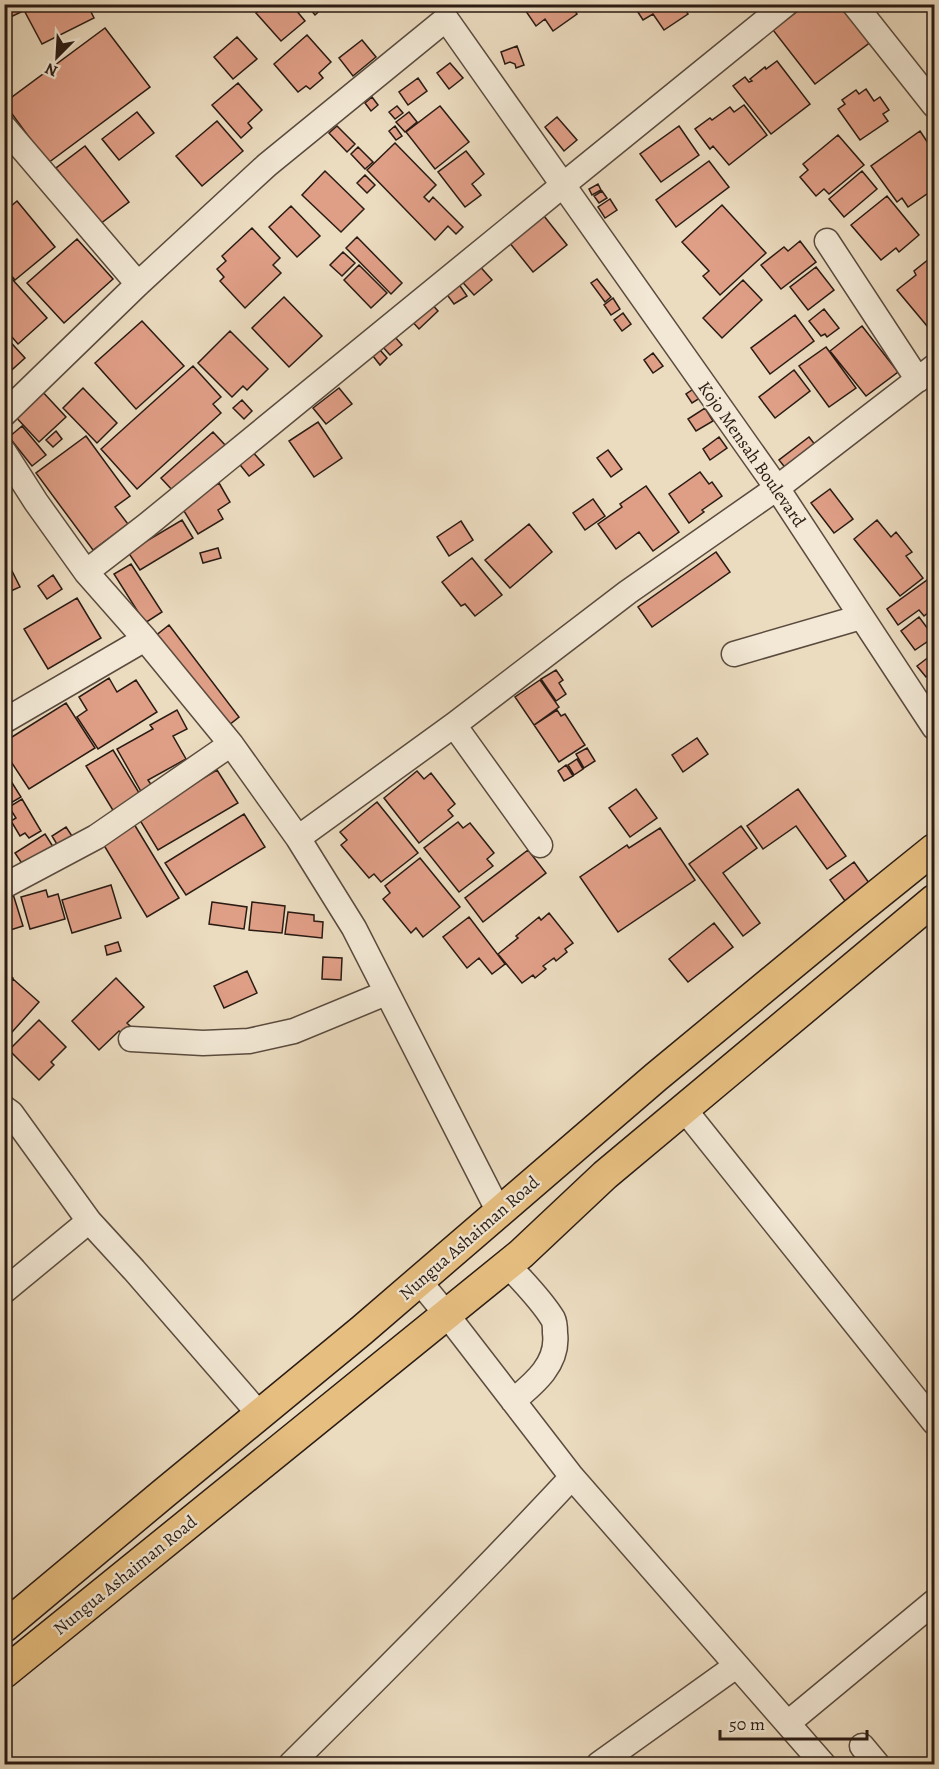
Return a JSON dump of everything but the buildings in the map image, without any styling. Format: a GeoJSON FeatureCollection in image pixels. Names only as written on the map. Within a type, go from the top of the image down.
{"type":"FeatureCollection","features":[{"type":"Feature","properties":{"kind":"main road","name":"Nungua Ashaiman Road"},"geometry":{"type":"LineString","coordinates":[[4,1628],[420,1282],[656,1077],[934,849]]}},
{"type":"Feature","properties":{"kind":"main road","name":"Nungua Ashaiman Road"},"geometry":{"type":"LineString","coordinates":[[4,1673],[508,1265],[605,1175],[934,900]]}},
{"type":"Feature","properties":{"kind":"street"},"geometry":{"type":"LineString","coordinates":[[86,572],[156,518],[786,4]]}},
{"type":"Feature","properties":{"kind":"street"},"geometry":{"type":"LineString","coordinates":[[854,4],[934,105]]}},
{"type":"Feature","properties":{"kind":"street"},"geometry":{"type":"LineString","coordinates":[[4,414],[138,284],[267,165],[441,12]]}},
{"type":"Feature","properties":{"kind":"street","name":"Kojo Mensah Boulevard"},"geometry":{"type":"LineString","coordinates":[[441,12],[777,489],[934,727]]}},
{"type":"Feature","properties":{"kind":"street"},"geometry":{"type":"LineString","coordinates":[[4,127],[138,284]]}},
{"type":"Feature","properties":{"kind":"street"},"geometry":{"type":"LineString","coordinates":[[298,838],[454,725],[628,592],[777,489],[926,373],[827,241]]}},
{"type":"Feature","properties":{"kind":"street"},"geometry":{"type":"LineString","coordinates":[[4,452],[86,572],[145,639],[231,744],[298,838],[354,928],[499,1212]]}},
{"type":"Feature","properties":{"kind":"street"},"geometry":{"type":"LineString","coordinates":[[734,654],[861,617]]}},
{"type":"Feature","properties":{"kind":"street"},"geometry":{"type":"LineString","coordinates":[[4,721],[145,639]]}},
{"type":"Feature","properties":{"kind":"street"},"geometry":{"type":"LineString","coordinates":[[454,725],[540,845]]}},
{"type":"Feature","properties":{"kind":"street"},"geometry":{"type":"LineString","coordinates":[[4,886],[96,837],[231,744]]}},
{"type":"Feature","properties":{"kind":"street"},"geometry":{"type":"LineString","coordinates":[[130,1039],[203,1043],[249,1041],[294,1031],[386,993]]}},
{"type":"Feature","properties":{"kind":"street"},"geometry":{"type":"LineString","coordinates":[[4,1108],[11,1113],[89,1221],[260,1414]]}},
{"type":"Feature","properties":{"kind":"street"},"geometry":{"type":"LineString","coordinates":[[684,1109],[934,1422]]}},
{"type":"Feature","properties":{"kind":"street"},"geometry":{"type":"LineString","coordinates":[[4,1291],[89,1221]]}},
{"type":"Feature","properties":{"kind":"street"},"geometry":{"type":"LineString","coordinates":[[508,1265],[554,1321],[557,1344],[545,1370],[513,1401]]}},
{"type":"Feature","properties":{"kind":"street"},"geometry":{"type":"LineString","coordinates":[[420,1282],[572,1477],[823,1764]]}},
{"type":"Feature","properties":{"kind":"street"},"geometry":{"type":"LineString","coordinates":[[291,1764],[411,1646],[572,1477]]}},
{"type":"Feature","properties":{"kind":"street"},"geometry":{"type":"LineString","coordinates":[[788,1723],[934,1602]]}},
{"type":"Feature","properties":{"kind":"street"},"geometry":{"type":"LineString","coordinates":[[599,1764],[736,1666]]}}]}
